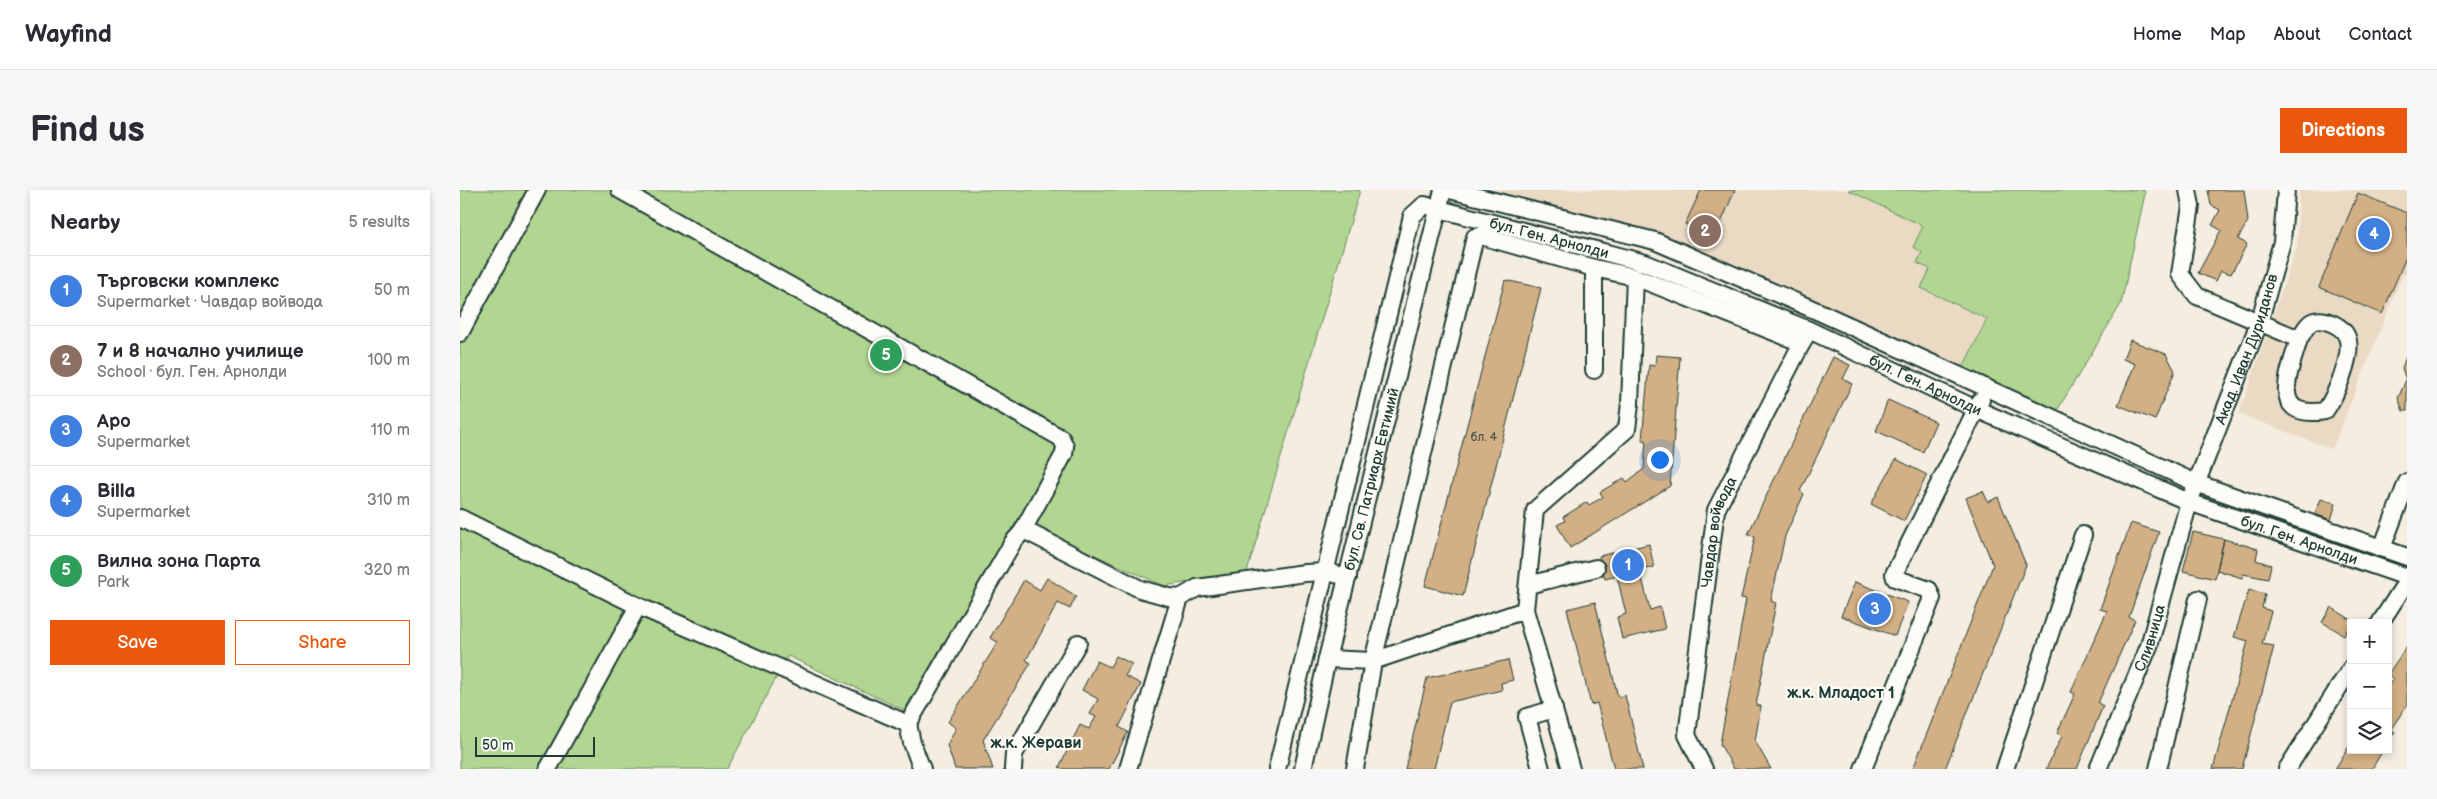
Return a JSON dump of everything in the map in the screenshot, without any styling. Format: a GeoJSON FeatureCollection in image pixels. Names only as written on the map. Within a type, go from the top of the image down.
{"type":"FeatureCollection","features":[{"type":"Feature","properties":{"kind":"street"},"geometry":{"type":"LineString","coordinates":[[460,333],[537,190]]}},
{"type":"Feature","properties":{"kind":"street"},"geometry":{"type":"LineString","coordinates":[[620,190],[1061,438],[1065,446],[1064,454],[1022,532],[1013,542],[908,724],[912,743],[922,769]]}},
{"type":"Feature","properties":{"kind":"street","name":"бул. Св. Патриарх Евтимий"},"geometry":{"type":"LineString","coordinates":[[1303,769],[1327,659],[1443,190]]}},
{"type":"Feature","properties":{"kind":"street","name":"бул. Ген. Арнолди"},"geometry":{"type":"LineString","coordinates":[[1450,190],[1655,241],[1817,311],[2196,483],[2407,557]]}},
{"type":"Feature","properties":{"kind":"street"},"geometry":{"type":"LineString","coordinates":[[2188,190],[2191,206],[2180,274],[2197,296],[2300,339]]}},
{"type":"Feature","properties":{"kind":"street","name":"Акад. Иван Дуриданов"},"geometry":{"type":"LineString","coordinates":[[2189,502],[2260,323],[2282,242],[2286,190]]}},
{"type":"Feature","properties":{"kind":"street","name":"бул. Ген. Арнолди"},"geometry":{"type":"LineString","coordinates":[[1326,572],[1412,216],[1424,205],[1478,228],[1645,263],[1805,336],[2189,502],[2407,577]]}},
{"type":"Feature","properties":{"kind":"street"},"geometry":{"type":"LineString","coordinates":[[1355,769],[1373,662],[1473,241],[1478,228],[1594,268],[1635,277],[1805,336]]}},
{"type":"Feature","properties":{"kind":"street"},"geometry":{"type":"LineString","coordinates":[[1594,268],[1594,370]]}},
{"type":"Feature","properties":{"kind":"street"},"geometry":{"type":"LineString","coordinates":[[1571,769],[1525,610],[1535,510],[1627,429],[1630,403],[1635,277]]}},
{"type":"Feature","properties":{"kind":"street","name":"Чавдар войвода"},"geometry":{"type":"LineString","coordinates":[[1704,769],[1687,735],[1716,510],[1817,311]]}},
{"type":"Feature","properties":{"kind":"street"},"geometry":{"type":"LineString","coordinates":[[2313,321],[2326,321],[2339,327],[2347,337],[2348,352],[2332,401],[2325,411],[2313,413],[2299,410],[2290,403],[2286,389],[2300,339],[2306,327],[2313,321]]}},
{"type":"Feature","properties":{"kind":"street"},"geometry":{"type":"LineString","coordinates":[[1864,769],[1932,598],[1929,590],[1895,578],[1894,574],[1986,389]]}},
{"type":"Feature","properties":{"kind":"street"},"geometry":{"type":"LineString","coordinates":[[2382,548],[2407,482]]}},
{"type":"Feature","properties":{"kind":"street","name":"Сливница"},"geometry":{"type":"LineString","coordinates":[[2098,769],[2148,646],[2189,502]]}},
{"type":"Feature","properties":{"kind":"street"},"geometry":{"type":"LineString","coordinates":[[460,518],[638,606],[908,724]]}},
{"type":"Feature","properties":{"kind":"street"},"geometry":{"type":"LineString","coordinates":[[1022,532],[1028,532],[1140,589],[1152,594],[1180,598],[1197,588],[1305,573],[1326,572],[1348,577]]}},
{"type":"Feature","properties":{"kind":"street"},"geometry":{"type":"LineString","coordinates":[[2006,769],[2083,535]]}},
{"type":"Feature","properties":{"kind":"street"},"geometry":{"type":"LineString","coordinates":[[1528,585],[1596,568]]}},
{"type":"Feature","properties":{"kind":"street"},"geometry":{"type":"LineString","coordinates":[[1277,769],[1326,572]]}},
{"type":"Feature","properties":{"kind":"street"},"geometry":{"type":"LineString","coordinates":[[2383,619],[2407,581]]}},
{"type":"Feature","properties":{"kind":"street"},"geometry":{"type":"LineString","coordinates":[[1128,769],[1180,598]]}},
{"type":"Feature","properties":{"kind":"street"},"geometry":{"type":"LineString","coordinates":[[2158,769],[2198,599]]}},
{"type":"Feature","properties":{"kind":"street"},"geometry":{"type":"LineString","coordinates":[[548,769],[638,606]]}},
{"type":"Feature","properties":{"kind":"street"},"geometry":{"type":"LineString","coordinates":[[1327,659],[1373,662],[1525,610]]}},
{"type":"Feature","properties":{"kind":"street"},"geometry":{"type":"LineString","coordinates":[[1013,769],[1014,754],[1078,643]]}},
{"type":"Feature","properties":{"kind":"street"},"geometry":{"type":"LineString","coordinates":[[2287,769],[2347,674]]}},
{"type":"Feature","properties":{"kind":"street"},"geometry":{"type":"LineString","coordinates":[[1541,769],[1527,717],[1554,709]]}},
{"type":"Feature","properties":{"kind":"shaded area"},"geometry":{"type":"Polygon","coordinates":[[[1488,190],[1848,190],[1923,226],[1922,252],[1930,268],[1922,289],[1987,319],[1961,371],[1896,337],[1676,243],[1600,218],[1502,198],[1488,190]]]}},
{"type":"Feature","properties":{"kind":"shaded area"},"geometry":{"type":"Polygon","coordinates":[[[2299,190],[2407,190],[2407,275],[2403,274],[2332,449],[2239,414],[2297,246],[2299,190]]]}},
{"type":"Feature","properties":{"kind":"green space"},"geometry":{"type":"Polygon","coordinates":[[[460,190],[1360,190],[1247,572],[1165,586],[1017,521],[904,710],[788,656],[727,769],[460,769],[460,190]]]}},
{"type":"Feature","properties":{"kind":"green space"},"geometry":{"type":"Polygon","coordinates":[[[1848,190],[2144,190],[2145,194],[2121,304],[2055,414],[1961,371],[1987,319],[1921,288],[1930,269],[1917,263],[1922,252],[1913,247],[1923,226],[1848,190]]]}},
{"type":"Feature","properties":{"kind":"building"},"geometry":{"type":"Polygon","coordinates":[[[1701,190],[1735,190],[1715,237],[1685,224],[1701,190]]]}},
{"type":"Feature","properties":{"kind":"building"},"geometry":{"type":"Polygon","coordinates":[[[2208,190],[2244,190],[2248,221],[2238,239],[2247,244],[2231,274],[2221,271],[2216,281],[2198,273],[2221,230],[2212,225],[2220,210],[2211,205],[2208,190]]]}},
{"type":"Feature","properties":{"kind":"building"},"geometry":{"type":"Polygon","coordinates":[[[2358,193],[2407,213],[2407,255],[2382,314],[2319,287],[2358,193]]]}},
{"type":"Feature","properties":{"kind":"building"},"geometry":{"type":"Polygon","coordinates":[[[1505,280],[1541,288],[1463,596],[1425,586],[1505,280]]]}},
{"type":"Feature","properties":{"kind":"building"},"geometry":{"type":"Polygon","coordinates":[[[2130,340],[2166,354],[2175,371],[2155,420],[2118,405],[2135,364],[2123,359],[2130,340]]]}},
{"type":"Feature","properties":{"kind":"building"},"geometry":{"type":"Polygon","coordinates":[[[2407,354],[2407,411],[2403,411],[2398,398],[2406,380],[2402,368],[2407,354]]]}},
{"type":"Feature","properties":{"kind":"building"},"geometry":{"type":"Polygon","coordinates":[[[1656,355],[1680,357],[1670,486],[1570,548],[1557,525],[1565,521],[1563,517],[1587,502],[1589,505],[1603,497],[1600,492],[1624,478],[1627,482],[1644,469],[1646,440],[1642,440],[1649,365],[1655,366],[1656,355]]]}},
{"type":"Feature","properties":{"kind":"building"},"geometry":{"type":"Polygon","coordinates":[[[1833,357],[1850,365],[1843,379],[1852,384],[1800,491],[1804,494],[1785,536],[1771,601],[1776,603],[1756,705],[1761,706],[1755,741],[1771,769],[1734,769],[1720,744],[1746,599],[1741,598],[1755,537],[1748,534],[1833,357]]]}},
{"type":"Feature","properties":{"kind":"building"},"geometry":{"type":"Polygon","coordinates":[[[1888,400],[1936,422],[1923,452],[1876,431],[1888,400]]]}},
{"type":"Feature","properties":{"kind":"building"},"geometry":{"type":"Polygon","coordinates":[[[1896,459],[1927,475],[1904,521],[1871,504],[1896,459]]]}},
{"type":"Feature","properties":{"kind":"building"},"geometry":{"type":"Polygon","coordinates":[[[1983,491],[1988,502],[1998,497],[2026,565],[1945,769],[1913,769],[1993,565],[1966,498],[1983,491]]]}},
{"type":"Feature","properties":{"kind":"building"},"geometry":{"type":"Polygon","coordinates":[[[2321,499],[2336,503],[2331,520],[2315,514],[2321,499]]]}},
{"type":"Feature","properties":{"kind":"building"},"geometry":{"type":"Polygon","coordinates":[[[2131,523],[2159,532],[2129,617],[2135,620],[2098,703],[2103,706],[2077,769],[2046,769],[2062,736],[2057,733],[2075,694],[2071,692],[2107,611],[2100,609],[2131,523]]]}},
{"type":"Feature","properties":{"kind":"building"},"geometry":{"type":"Polygon","coordinates":[[[2193,532],[2224,539],[2215,579],[2183,571],[2193,532]]]}},
{"type":"Feature","properties":{"kind":"building"},"geometry":{"type":"Polygon","coordinates":[[[2224,539],[2258,549],[2256,560],[2271,565],[2268,579],[2243,574],[2242,578],[2217,570],[2224,539]]]}},
{"type":"Feature","properties":{"kind":"building"},"geometry":{"type":"Polygon","coordinates":[[[1649,544],[1654,567],[1640,570],[1650,610],[1660,607],[1665,629],[1622,639],[1617,617],[1626,614],[1617,576],[1605,579],[1599,556],[1649,544]]]}},
{"type":"Feature","properties":{"kind":"building"},"geometry":{"type":"Polygon","coordinates":[[[1047,578],[1076,596],[1070,609],[1058,603],[1026,660],[1031,663],[983,740],[993,769],[955,769],[947,745],[956,728],[948,722],[998,642],[990,638],[1024,580],[1040,590],[1047,578]]]}},
{"type":"Feature","properties":{"kind":"building"},"geometry":{"type":"Polygon","coordinates":[[[1855,582],[1908,602],[1895,636],[1841,616],[1855,582]]]}},
{"type":"Feature","properties":{"kind":"building"},"geometry":{"type":"Polygon","coordinates":[[[2249,590],[2265,594],[2262,608],[2271,611],[2262,644],[2274,646],[2242,769],[2213,769],[2248,641],[2234,637],[2249,590]]]}},
{"type":"Feature","properties":{"kind":"building"},"geometry":{"type":"Polygon","coordinates":[[[1595,602],[1618,697],[1625,695],[1643,769],[1614,769],[1597,703],[1591,705],[1567,609],[1595,602]]]}},
{"type":"Feature","properties":{"kind":"building"},"geometry":{"type":"Polygon","coordinates":[[[2331,607],[2350,619],[2347,619],[2347,630],[2344,635],[2322,622],[2331,607]]]}},
{"type":"Feature","properties":{"kind":"building"},"geometry":{"type":"Polygon","coordinates":[[[2407,646],[2407,705],[2392,728],[2393,679],[2392,668],[2407,646]]]}},
{"type":"Feature","properties":{"kind":"building"},"geometry":{"type":"Polygon","coordinates":[[[1116,656],[1132,664],[1125,676],[1141,684],[1119,727],[1128,732],[1109,769],[1063,769],[1059,767],[1080,725],[1089,729],[1096,717],[1090,714],[1098,699],[1082,690],[1097,661],[1110,667],[1116,656]]]}},
{"type":"Feature","properties":{"kind":"building"},"geometry":{"type":"Polygon","coordinates":[[[1508,660],[1513,680],[1501,683],[1502,690],[1450,702],[1434,769],[1405,769],[1427,678],[1508,660]]]}},
{"type":"Feature","properties":{"kind":"building"},"geometry":{"type":"Polygon","coordinates":[[[2347,750],[2347,754],[2381,754],[2372,769],[2335,769],[2347,750]]]}},
{"type":"Feature","properties":{"kind":"place","name":"7 и 8 начално училище"},"geometry":{"type":"Point","coordinates":[1705,231]}},
{"type":"Feature","properties":{"kind":"place","name":"Billa"},"geometry":{"type":"Point","coordinates":[2374,234]}},
{"type":"Feature","properties":{"kind":"place","name":"Вилна зона Парта"},"geometry":{"type":"Point","coordinates":[886,355]}},
{"type":"Feature","properties":{"kind":"place","name":"Търговски комплекс"},"geometry":{"type":"Point","coordinates":[1628,565]}},
{"type":"Feature","properties":{"kind":"place","name":"Аро"},"geometry":{"type":"Point","coordinates":[1875,609]}},
{"type":"Feature","properties":{"kind":"district","name":"ж.к. Младост 1"},"geometry":{"type":"Point","coordinates":[1841,693]}},
{"type":"Feature","properties":{"kind":"district","name":"ж.к. Жерави"},"geometry":{"type":"Point","coordinates":[1036,743]}}]}
